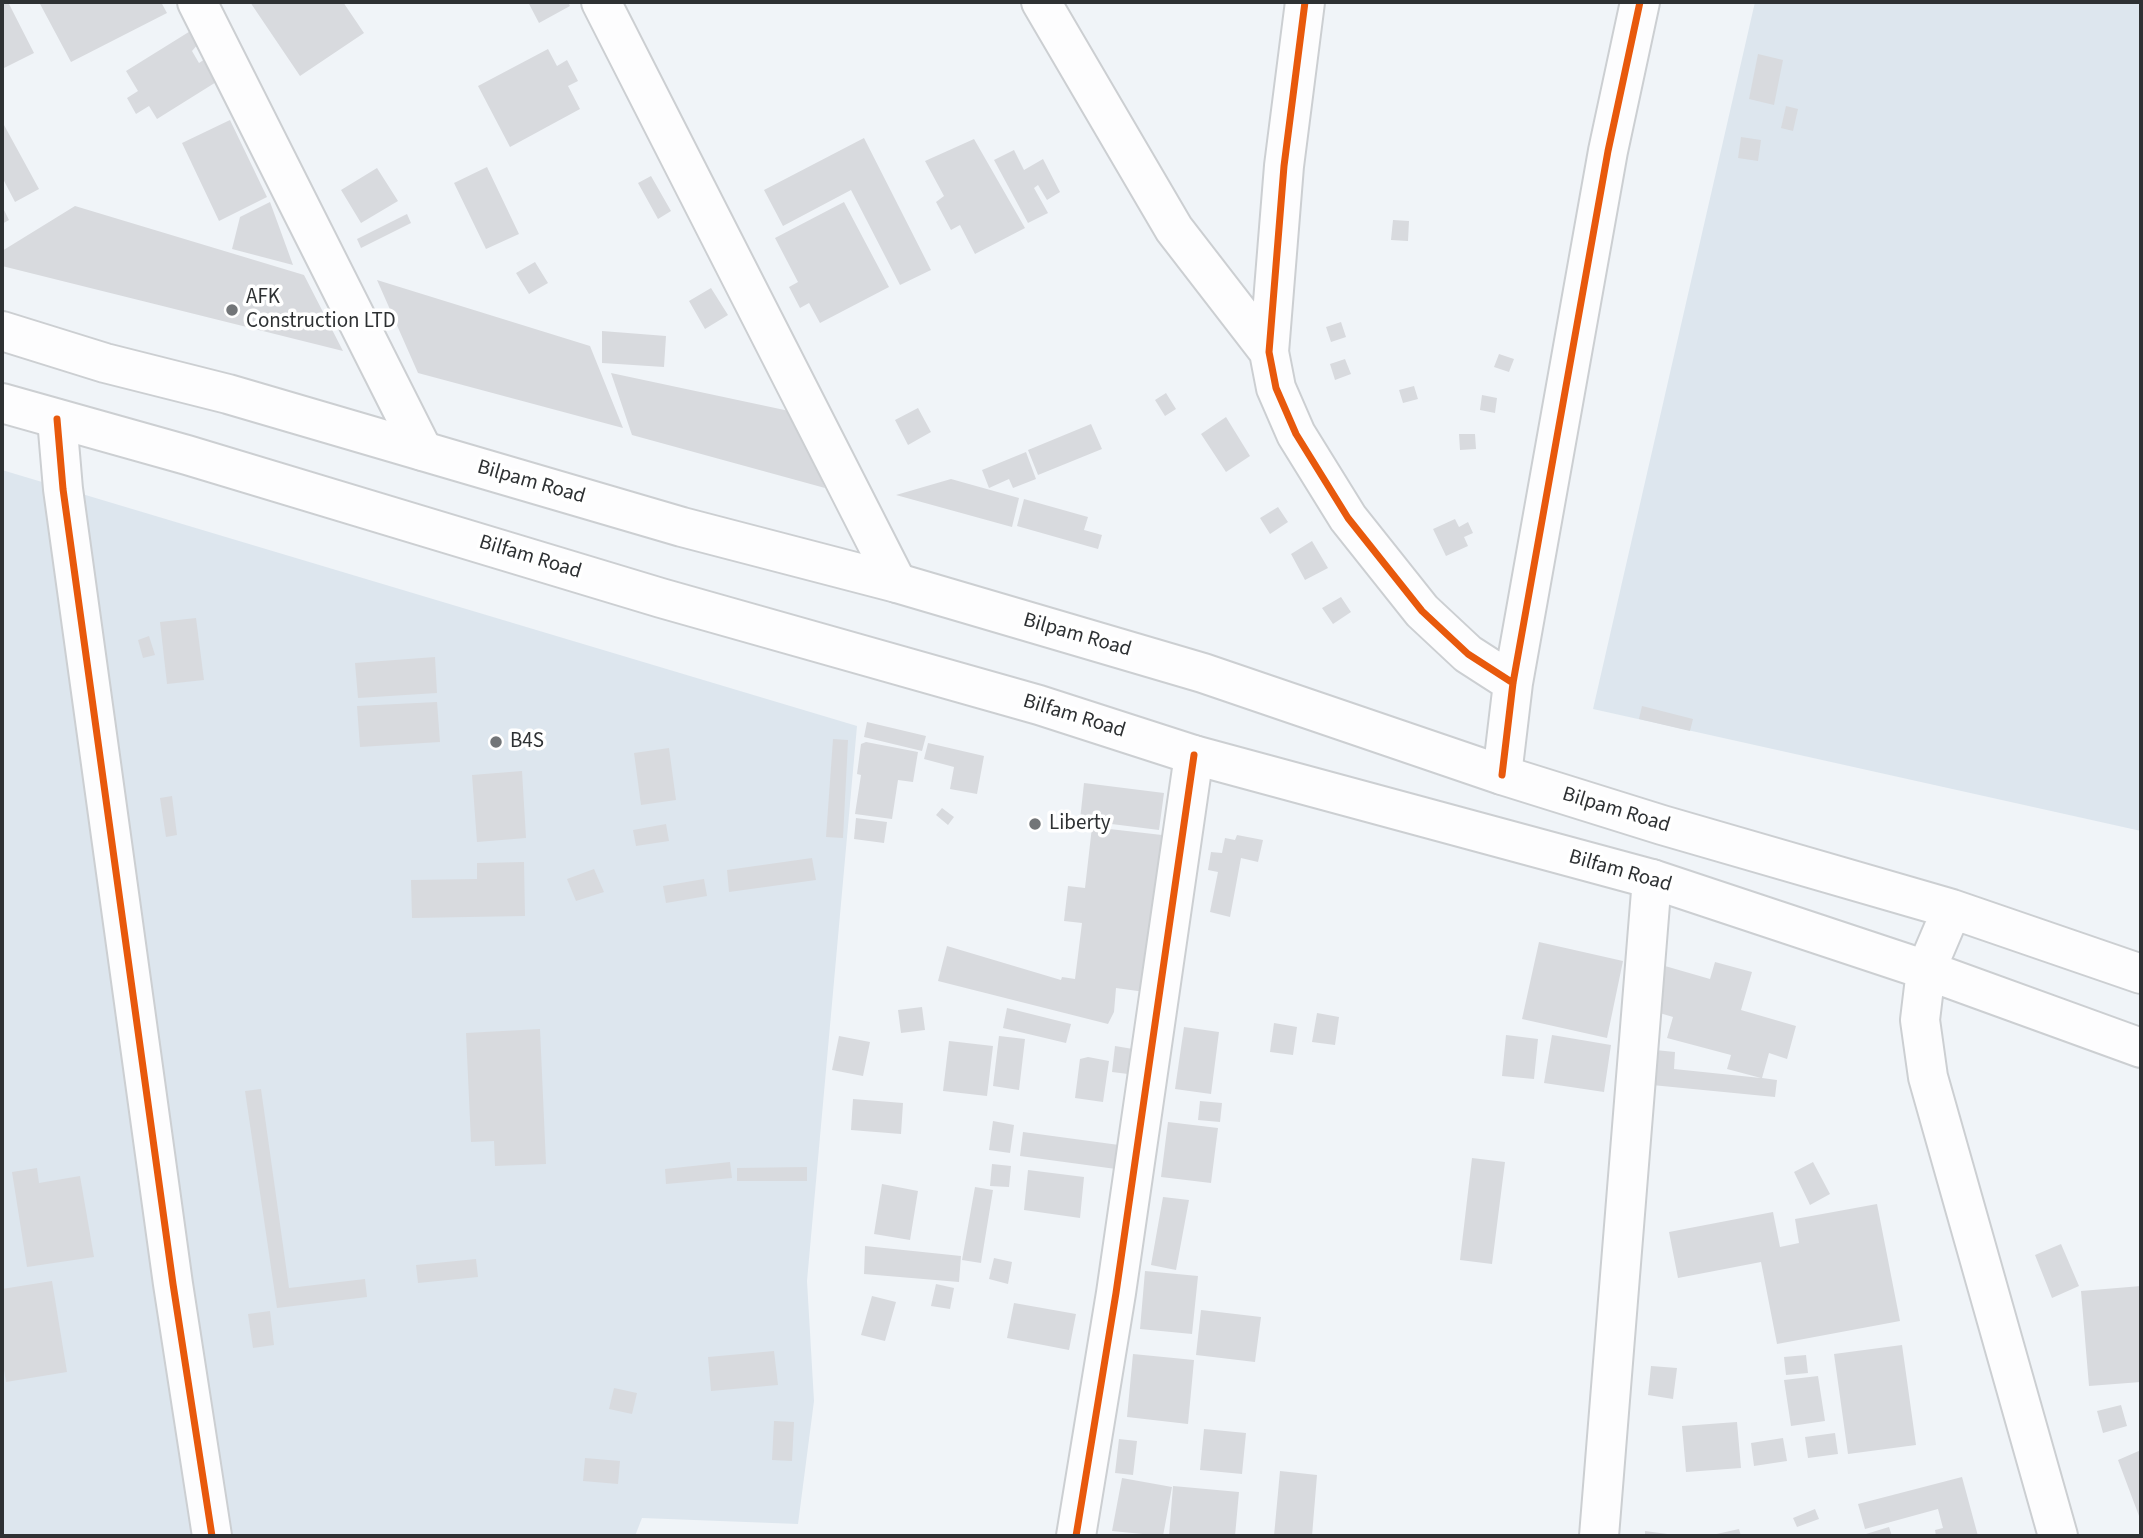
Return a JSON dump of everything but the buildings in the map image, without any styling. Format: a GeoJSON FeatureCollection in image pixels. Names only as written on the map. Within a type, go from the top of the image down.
{"type":"FeatureCollection","features":[{"type":"Feature","properties":{"kind":"street"},"geometry":{"type":"LineString","coordinates":[[197,2],[423,451]]}},
{"type":"Feature","properties":{"kind":"street"},"geometry":{"type":"LineString","coordinates":[[601,2],[897,583]]}},
{"type":"Feature","properties":{"kind":"street"},"geometry":{"type":"LineString","coordinates":[[1041,2],[1174,229],[1269,352]]}},
{"type":"Feature","properties":{"kind":"street"},"geometry":{"type":"LineString","coordinates":[[1304,2],[1284,166],[1269,352],[1276,388],[1296,434],[1349,518],[1422,611],[1468,654],[1513,683]]}},
{"type":"Feature","properties":{"kind":"street"},"geometry":{"type":"LineString","coordinates":[[1502,775],[1513,683],[1608,151],[1640,2]]}},
{"type":"Feature","properties":{"kind":"street","name":"Bilpam Road"},"geometry":{"type":"LineString","coordinates":[[2,331],[105,363],[228,394],[682,527],[897,583],[1203,673],[1502,775],[1661,825],[1952,909],[2141,974]]}},
{"type":"Feature","properties":{"kind":"street","name":"Bilfam Road"},"geometry":{"type":"LineString","coordinates":[[2,403],[187,455],[660,598],[1039,705],[1194,755],[1652,879],[1926,970],[2141,1048]]}},
{"type":"Feature","properties":{"kind":"street"},"geometry":{"type":"LineString","coordinates":[[57,419],[63,489],[164,1216],[212,1536]]}},
{"type":"Feature","properties":{"kind":"street"},"geometry":{"type":"LineString","coordinates":[[1076,1536],[1116,1293],[1194,755]]}},
{"type":"Feature","properties":{"kind":"street"},"geometry":{"type":"LineString","coordinates":[[1599,1536],[1652,879]]}},
{"type":"Feature","properties":{"kind":"street"},"geometry":{"type":"LineString","coordinates":[[1952,909],[1926,970],[1920,1020],[1928,1077],[2058,1536]]}},
{"type":"Feature","properties":{"kind":"shaded area"},"geometry":{"type":"Polygon","coordinates":[[[1755,2],[2141,2],[2141,831],[1593,709],[1755,2]]]}},
{"type":"Feature","properties":{"kind":"shaded area"},"geometry":{"type":"Polygon","coordinates":[[[2,470],[857,726],[807,1281],[814,1401],[798,1524],[642,1518],[635,1536],[2,1536],[2,470]]]}},
{"type":"Feature","properties":{"kind":"cycle path"},"geometry":{"type":"LineString","coordinates":[[1305,2],[1284,166],[1269,352],[1276,388],[1296,434],[1348,518],[1422,611],[1468,654],[1513,683]]}},
{"type":"Feature","properties":{"kind":"cycle path"},"geometry":{"type":"LineString","coordinates":[[1502,775],[1513,683],[1608,151],[1640,2]]}},
{"type":"Feature","properties":{"kind":"cycle path"},"geometry":{"type":"LineString","coordinates":[[57,419],[63,489],[173,1284],[212,1536]]}},
{"type":"Feature","properties":{"kind":"cycle path"},"geometry":{"type":"LineString","coordinates":[[1076,1536],[1116,1293],[1194,755]]}},
{"type":"Feature","properties":{"kind":"place","name":"AFK Construction LTD"},"geometry":{"type":"Point","coordinates":[232,310]}},
{"type":"Feature","properties":{"kind":"place","name":"B4S"},"geometry":{"type":"Point","coordinates":[496,742]}},
{"type":"Feature","properties":{"kind":"place","name":"Liberty"},"geometry":{"type":"Point","coordinates":[1035,824]}}]}
